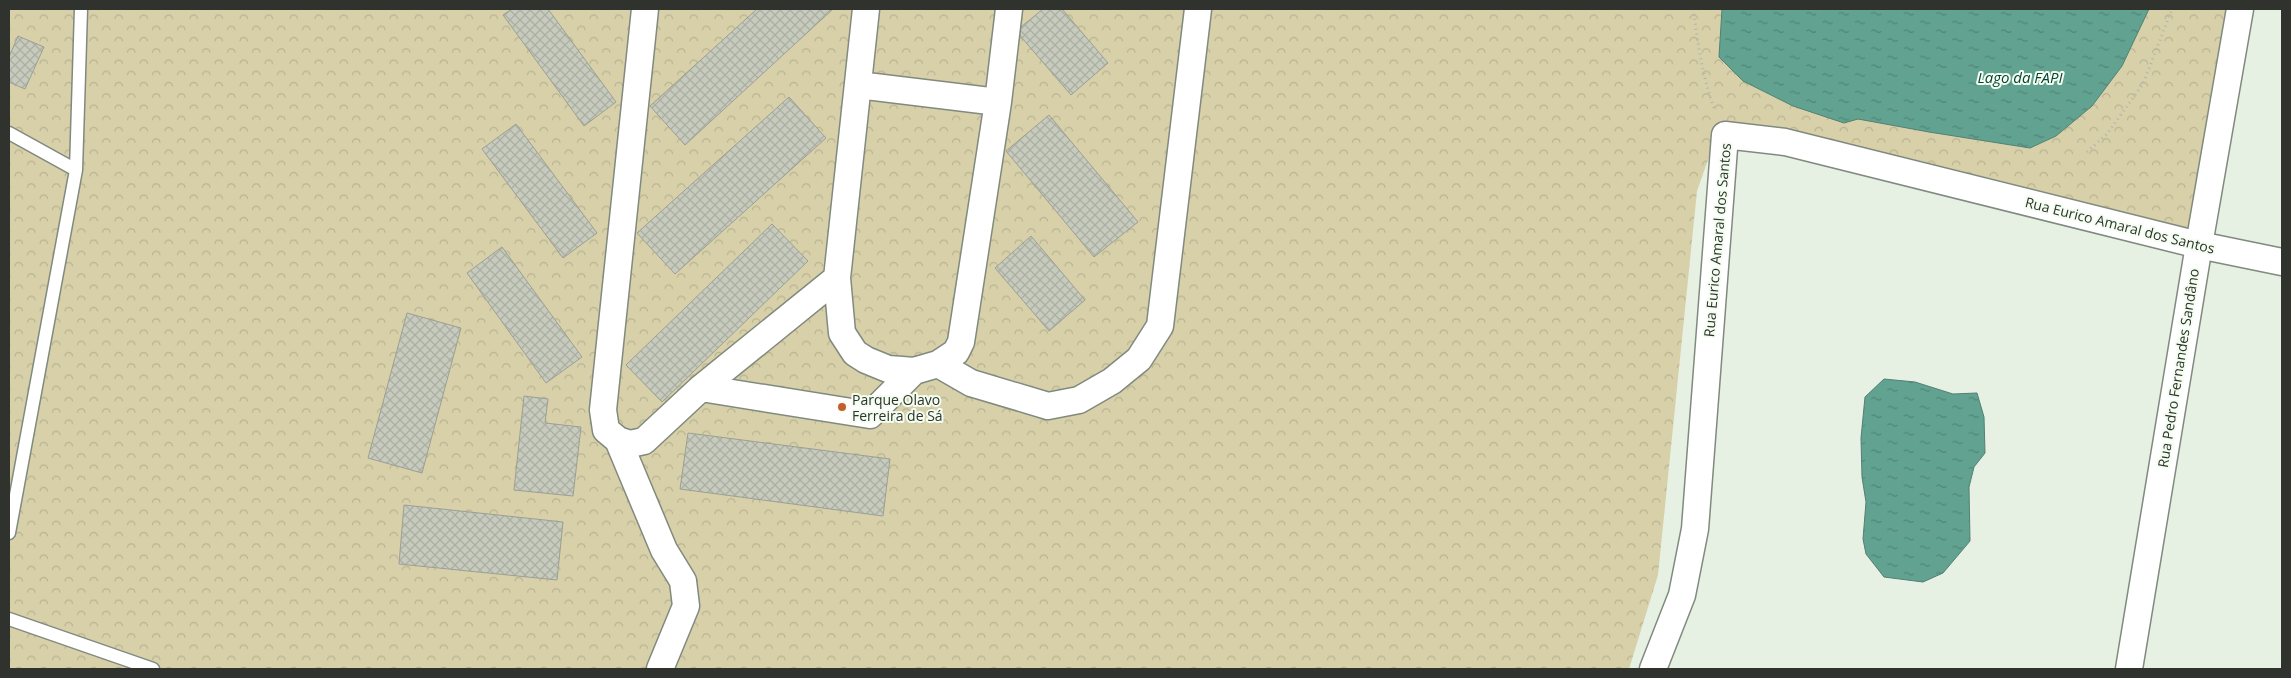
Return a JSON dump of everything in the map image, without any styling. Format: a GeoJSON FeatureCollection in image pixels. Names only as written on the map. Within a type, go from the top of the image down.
{"type":"FeatureCollection","features":[{"type":"Feature","properties":{"kind":"street"},"geometry":{"type":"LineString","coordinates":[[645,9],[603,410],[606,430],[618,440],[630,444],[644,441],[701,388],[837,278]]}},
{"type":"Feature","properties":{"kind":"street"},"geometry":{"type":"LineString","coordinates":[[866,9],[837,278],[842,333],[855,353],[888,369],[926,367],[1008,396],[1048,406],[1080,400],[1112,381],[1139,359],[1160,326],[1198,9]]}},
{"type":"Feature","properties":{"kind":"street"},"geometry":{"type":"LineString","coordinates":[[701,388],[870,415],[926,367],[956,352],[961,342],[998,102],[1009,9]]}},
{"type":"Feature","properties":{"kind":"street","name":"Rua Pedro Fernandes Sandâno"},"geometry":{"type":"LineString","coordinates":[[2129,669],[2240,9]]}},
{"type":"Feature","properties":{"kind":"street"},"geometry":{"type":"LineString","coordinates":[[858,85],[998,102]]}},
{"type":"Feature","properties":{"kind":"street","name":"Rua Eurico Amaral dos Santos"},"geometry":{"type":"LineString","coordinates":[[1653,669],[1682,594],[1694,529],[1725,136],[1785,142],[2199,245],[2282,262]]}},
{"type":"Feature","properties":{"kind":"street"},"geometry":{"type":"LineString","coordinates":[[618,440],[664,550],[683,580],[686,606],[660,669]]}},
{"type":"Feature","properties":{"kind":"lane"},"geometry":{"type":"LineString","coordinates":[[9,532],[76,170],[81,9]]}},
{"type":"Feature","properties":{"kind":"lane"},"geometry":{"type":"LineString","coordinates":[[9,133],[76,170]]}},
{"type":"Feature","properties":{"kind":"lane"},"geometry":{"type":"LineString","coordinates":[[9,619],[153,669]]}},
{"type":"Feature","properties":{"kind":"path"},"geometry":{"type":"LineString","coordinates":[[1694,9],[1700,54],[1709,94],[1725,136]]}},
{"type":"Feature","properties":{"kind":"path"},"geometry":{"type":"LineString","coordinates":[[2087,152],[2107,134],[2143,84],[2172,9]]}},
{"type":"Feature","properties":{"kind":"green space","name":"Parque Olavo Ferreira de Sá"},"geometry":{"type":"Polygon","coordinates":[[[9,9],[2231,9],[2197,239],[1720,126],[1697,191],[1658,575],[1629,669],[9,669],[9,9]]]}},
{"type":"Feature","properties":{"kind":"water","name":"Lago da FAPI"},"geometry":{"type":"Polygon","coordinates":[[[1722,9],[2149,9],[2122,66],[2092,106],[2056,136],[2030,148],[1858,119],[1844,123],[1793,106],[1743,81],[1719,57],[1722,9]]]}},
{"type":"Feature","properties":{"kind":"water"},"geometry":{"type":"Polygon","coordinates":[[[1884,379],[1915,382],[1953,394],[1977,393],[1984,417],[1985,453],[1974,467],[1969,487],[1970,541],[1943,573],[1923,582],[1884,577],[1866,554],[1863,539],[1866,502],[1862,477],[1861,438],[1865,397],[1884,379]]]}},
{"type":"Feature","properties":{"kind":"building"},"geometry":{"type":"Polygon","coordinates":[[[512,9],[548,9],[616,102],[584,126],[503,15],[512,9]]]}},
{"type":"Feature","properties":{"kind":"building"},"geometry":{"type":"Polygon","coordinates":[[[757,9],[833,9],[685,145],[650,106],[757,9]]]}},
{"type":"Feature","properties":{"kind":"building"},"geometry":{"type":"Polygon","coordinates":[[[1043,9],[1062,9],[1108,63],[1071,95],[1016,31],[1043,9]]]}},
{"type":"Feature","properties":{"kind":"building"},"geometry":{"type":"Polygon","coordinates":[[[18,36],[44,47],[25,89],[9,82],[9,57],[18,36]]]}},
{"type":"Feature","properties":{"kind":"building"},"geometry":{"type":"Polygon","coordinates":[[[789,97],[826,138],[675,274],[637,233],[789,97]]]}},
{"type":"Feature","properties":{"kind":"building"},"geometry":{"type":"Polygon","coordinates":[[[1049,115],[1138,222],[1094,257],[1006,151],[1049,115]]]}},
{"type":"Feature","properties":{"kind":"building"},"geometry":{"type":"Polygon","coordinates":[[[516,124],[597,233],[563,258],[482,149],[516,124]]]}},
{"type":"Feature","properties":{"kind":"building"},"geometry":{"type":"Polygon","coordinates":[[[772,224],[808,261],[662,402],[626,365],[772,224]]]}},
{"type":"Feature","properties":{"kind":"building"},"geometry":{"type":"Polygon","coordinates":[[[1031,236],[1085,300],[1049,331],[995,268],[1031,236]]]}},
{"type":"Feature","properties":{"kind":"building"},"geometry":{"type":"Polygon","coordinates":[[[502,247],[582,357],[546,383],[467,273],[502,247]]]}},
{"type":"Feature","properties":{"kind":"building"},"geometry":{"type":"Polygon","coordinates":[[[407,313],[461,328],[422,473],[368,458],[407,313]]]}},
{"type":"Feature","properties":{"kind":"building"},"geometry":{"type":"Polygon","coordinates":[[[524,396],[548,399],[545,423],[581,427],[573,496],[514,490],[524,396]]]}},
{"type":"Feature","properties":{"kind":"building"},"geometry":{"type":"Polygon","coordinates":[[[688,433],[890,459],[883,516],[680,489],[688,433]]]}},
{"type":"Feature","properties":{"kind":"building"},"geometry":{"type":"Polygon","coordinates":[[[404,505],[563,522],[557,580],[399,564],[404,505]]]}},
{"type":"Feature","properties":{"kind":"place","name":"Parque Olavo Ferreira de Sá"},"geometry":{"type":"Point","coordinates":[842,407]}}]}
